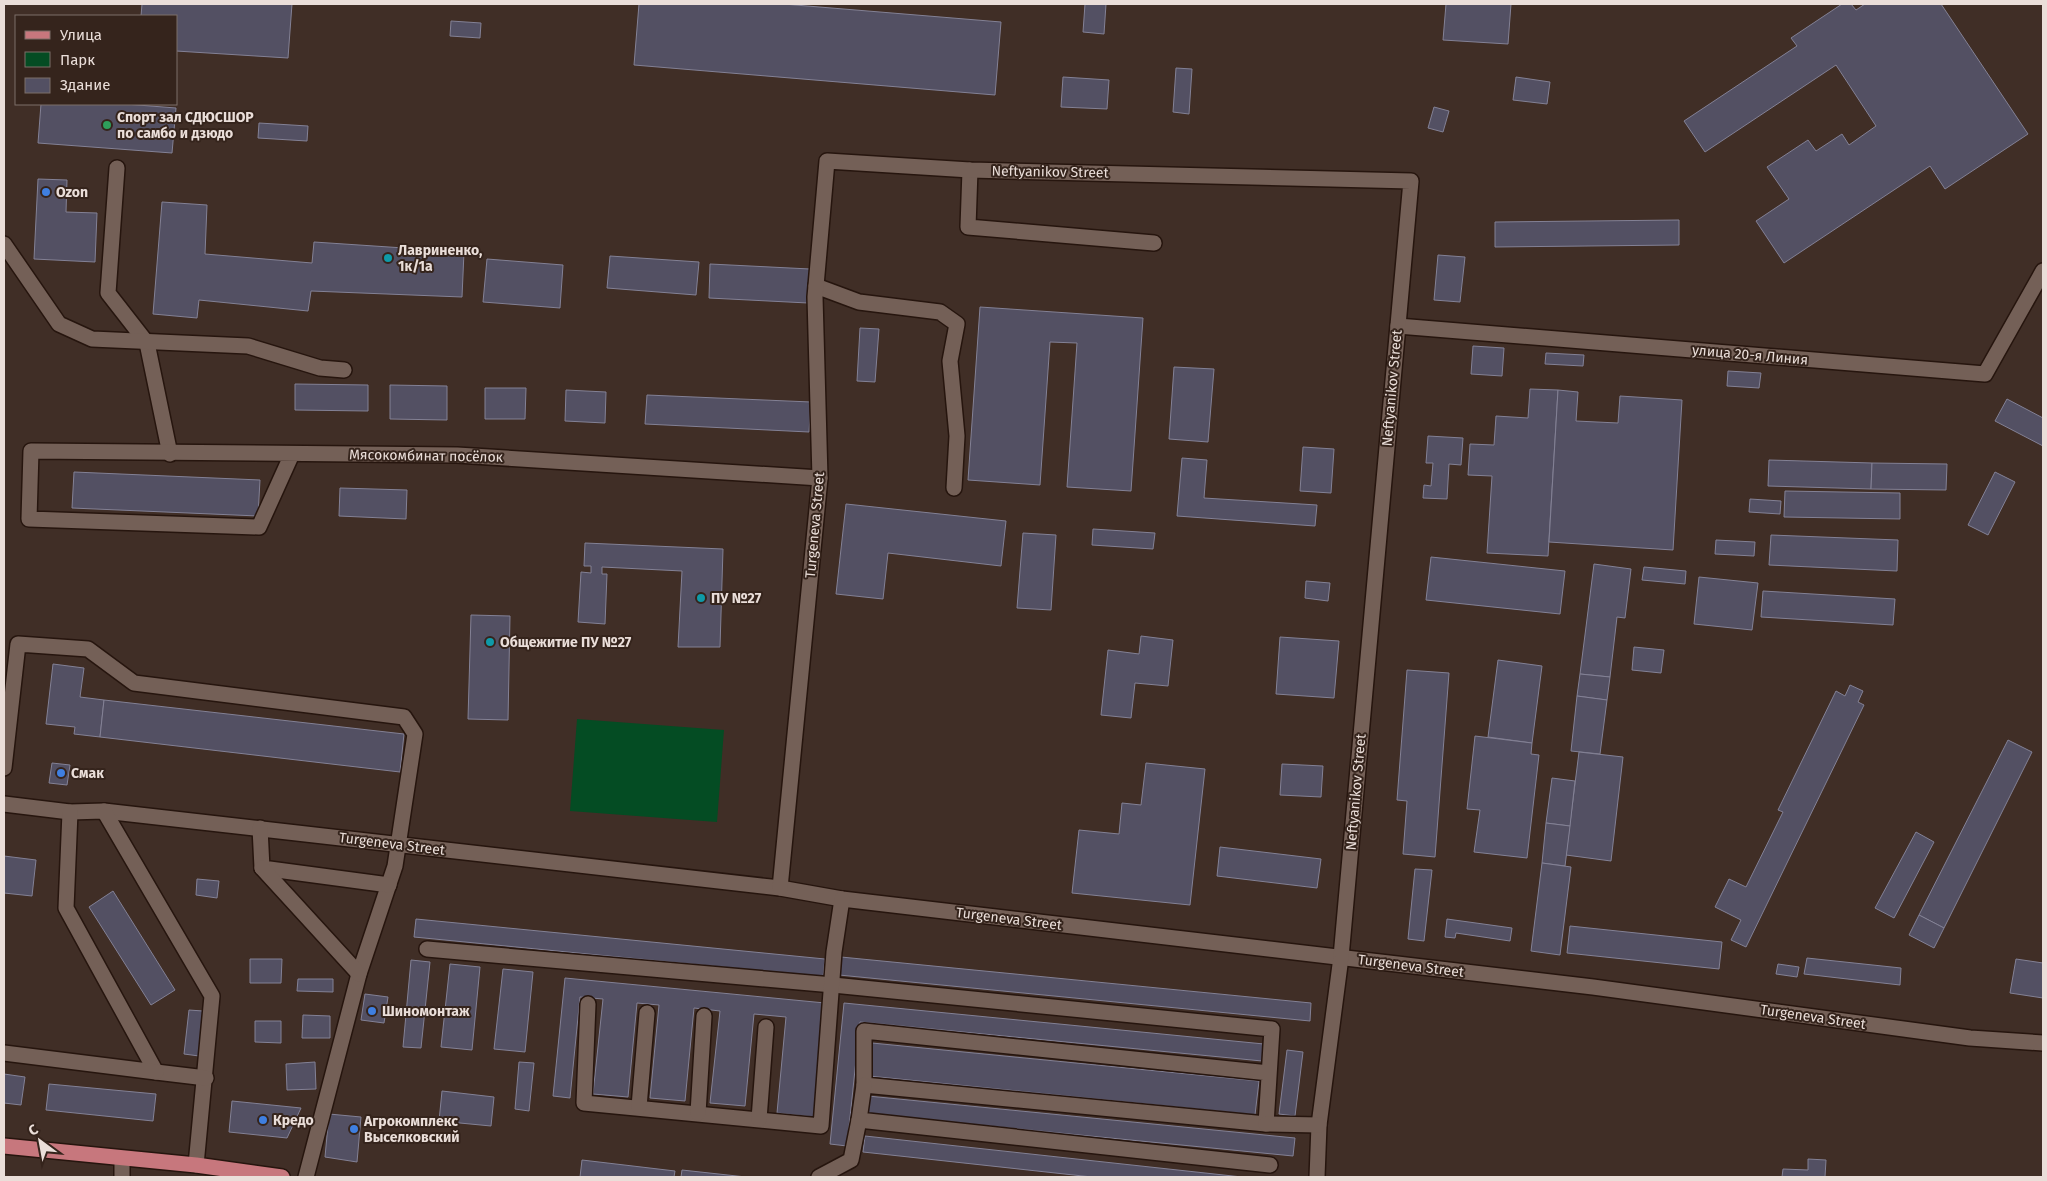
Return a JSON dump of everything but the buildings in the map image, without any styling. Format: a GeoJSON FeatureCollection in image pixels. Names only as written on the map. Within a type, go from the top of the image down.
{"type":"FeatureCollection","features":[{"type":"Feature","properties":{"kind":"main road"},"geometry":{"type":"LineString","coordinates":[[4,1146],[282,1177]]}},
{"type":"Feature","properties":{"kind":"street","name":"Neftyanikov Street"},"geometry":{"type":"LineString","coordinates":[[827,160],[970,170],[1411,181],[1341,957],[1319,1125],[1317,1177]]}},
{"type":"Feature","properties":{"kind":"street","name":"Turgeneva Street"},"geometry":{"type":"LineString","coordinates":[[780,888],[820,478],[816,286],[827,160]]}},
{"type":"Feature","properties":{"kind":"street"},"geometry":{"type":"LineString","coordinates":[[117,168],[108,293],[147,343],[170,454]]}},
{"type":"Feature","properties":{"kind":"street"},"geometry":{"type":"LineString","coordinates":[[970,170],[968,227],[1154,243]]}},
{"type":"Feature","properties":{"kind":"street"},"geometry":{"type":"LineString","coordinates":[[4,244],[59,324],[92,339],[147,343],[248,346],[320,368],[344,370]]}},
{"type":"Feature","properties":{"kind":"street","name":"улица 20-я Линия"},"geometry":{"type":"LineString","coordinates":[[1398,326],[1985,374],[2043,271]]}},
{"type":"Feature","properties":{"kind":"street"},"geometry":{"type":"LineString","coordinates":[[816,286],[860,302],[940,312],[957,324],[950,361],[957,436],[954,488]]}},
{"type":"Feature","properties":{"kind":"street","name":"Мясокомбинат посёлок"},"geometry":{"type":"LineString","coordinates":[[292,454],[259,527],[29,519],[31,451],[170,454],[292,454],[457,455],[820,478]]}},
{"type":"Feature","properties":{"kind":"street"},"geometry":{"type":"LineString","coordinates":[[4,768],[18,644],[88,650],[134,683],[404,717],[415,734],[399,846],[389,884],[359,974],[306,1177]]}},
{"type":"Feature","properties":{"kind":"street","name":"Turgeneva Street"},"geometry":{"type":"LineString","coordinates":[[4,804],[70,812],[104,810],[399,846],[780,888],[842,899],[1593,987],[1970,1038],[2043,1043]]}},
{"type":"Feature","properties":{"kind":"street"},"geometry":{"type":"LineString","coordinates":[[104,810],[212,996],[206,1078],[196,1166]]}},
{"type":"Feature","properties":{"kind":"street"},"geometry":{"type":"LineString","coordinates":[[70,812],[66,908],[156,1072]]}},
{"type":"Feature","properties":{"kind":"street"},"geometry":{"type":"LineString","coordinates":[[260,828],[262,868],[359,974]]}},
{"type":"Feature","properties":{"kind":"street"},"geometry":{"type":"LineString","coordinates":[[262,868],[389,884]]}},
{"type":"Feature","properties":{"kind":"street"},"geometry":{"type":"LineString","coordinates":[[588,1004],[584,1103],[820,1126],[833,985],[834,952],[842,899]]}},
{"type":"Feature","properties":{"kind":"street"},"geometry":{"type":"LineString","coordinates":[[426,949],[833,985],[1272,1029],[1266,1124]]}},
{"type":"Feature","properties":{"kind":"street"},"geometry":{"type":"LineString","coordinates":[[639,1107],[647,1013]]}},
{"type":"Feature","properties":{"kind":"street"},"geometry":{"type":"LineString","coordinates":[[698,1113],[704,1016]]}},
{"type":"Feature","properties":{"kind":"street"},"geometry":{"type":"LineString","coordinates":[[760,1119],[766,1027]]}},
{"type":"Feature","properties":{"kind":"street"},"geometry":{"type":"LineString","coordinates":[[819,1177],[851,1160],[864,1085],[864,1031],[1269,1072]]}},
{"type":"Feature","properties":{"kind":"street"},"geometry":{"type":"LineString","coordinates":[[4,1053],[206,1078]]}},
{"type":"Feature","properties":{"kind":"street"},"geometry":{"type":"LineString","coordinates":[[864,1085],[1266,1124],[1319,1125]]}},
{"type":"Feature","properties":{"kind":"street"},"geometry":{"type":"LineString","coordinates":[[859,1120],[1270,1165]]}},
{"type":"Feature","properties":{"kind":"street"},"geometry":{"type":"LineString","coordinates":[[122,1159],[122,1177]]}},
{"type":"Feature","properties":{"kind":"green space"},"geometry":{"type":"Polygon","coordinates":[[[577,719],[724,730],[717,822],[570,811],[577,719]]]}},
{"type":"Feature","properties":{"kind":"place","name":"Спорт зал СДЮСШОР по самбо и дзюдо"},"geometry":{"type":"Point","coordinates":[107,125]}},
{"type":"Feature","properties":{"kind":"place","name":"Ozon"},"geometry":{"type":"Point","coordinates":[46,192]}},
{"type":"Feature","properties":{"kind":"place","name":"Лавриненко, 1к/1а"},"geometry":{"type":"Point","coordinates":[388,258]}},
{"type":"Feature","properties":{"kind":"place","name":"ПУ №27"},"geometry":{"type":"Point","coordinates":[701,598]}},
{"type":"Feature","properties":{"kind":"place","name":"Общежитие ПУ №27"},"geometry":{"type":"Point","coordinates":[490,642]}},
{"type":"Feature","properties":{"kind":"place","name":"Смак"},"geometry":{"type":"Point","coordinates":[61,773]}},
{"type":"Feature","properties":{"kind":"place","name":"Шиномонтаж"},"geometry":{"type":"Point","coordinates":[372,1011]}},
{"type":"Feature","properties":{"kind":"place","name":"Кредо"},"geometry":{"type":"Point","coordinates":[263,1120]}},
{"type":"Feature","properties":{"kind":"place","name":"Агрокомплекс Выселковский"},"geometry":{"type":"Point","coordinates":[354,1129]}}]}
